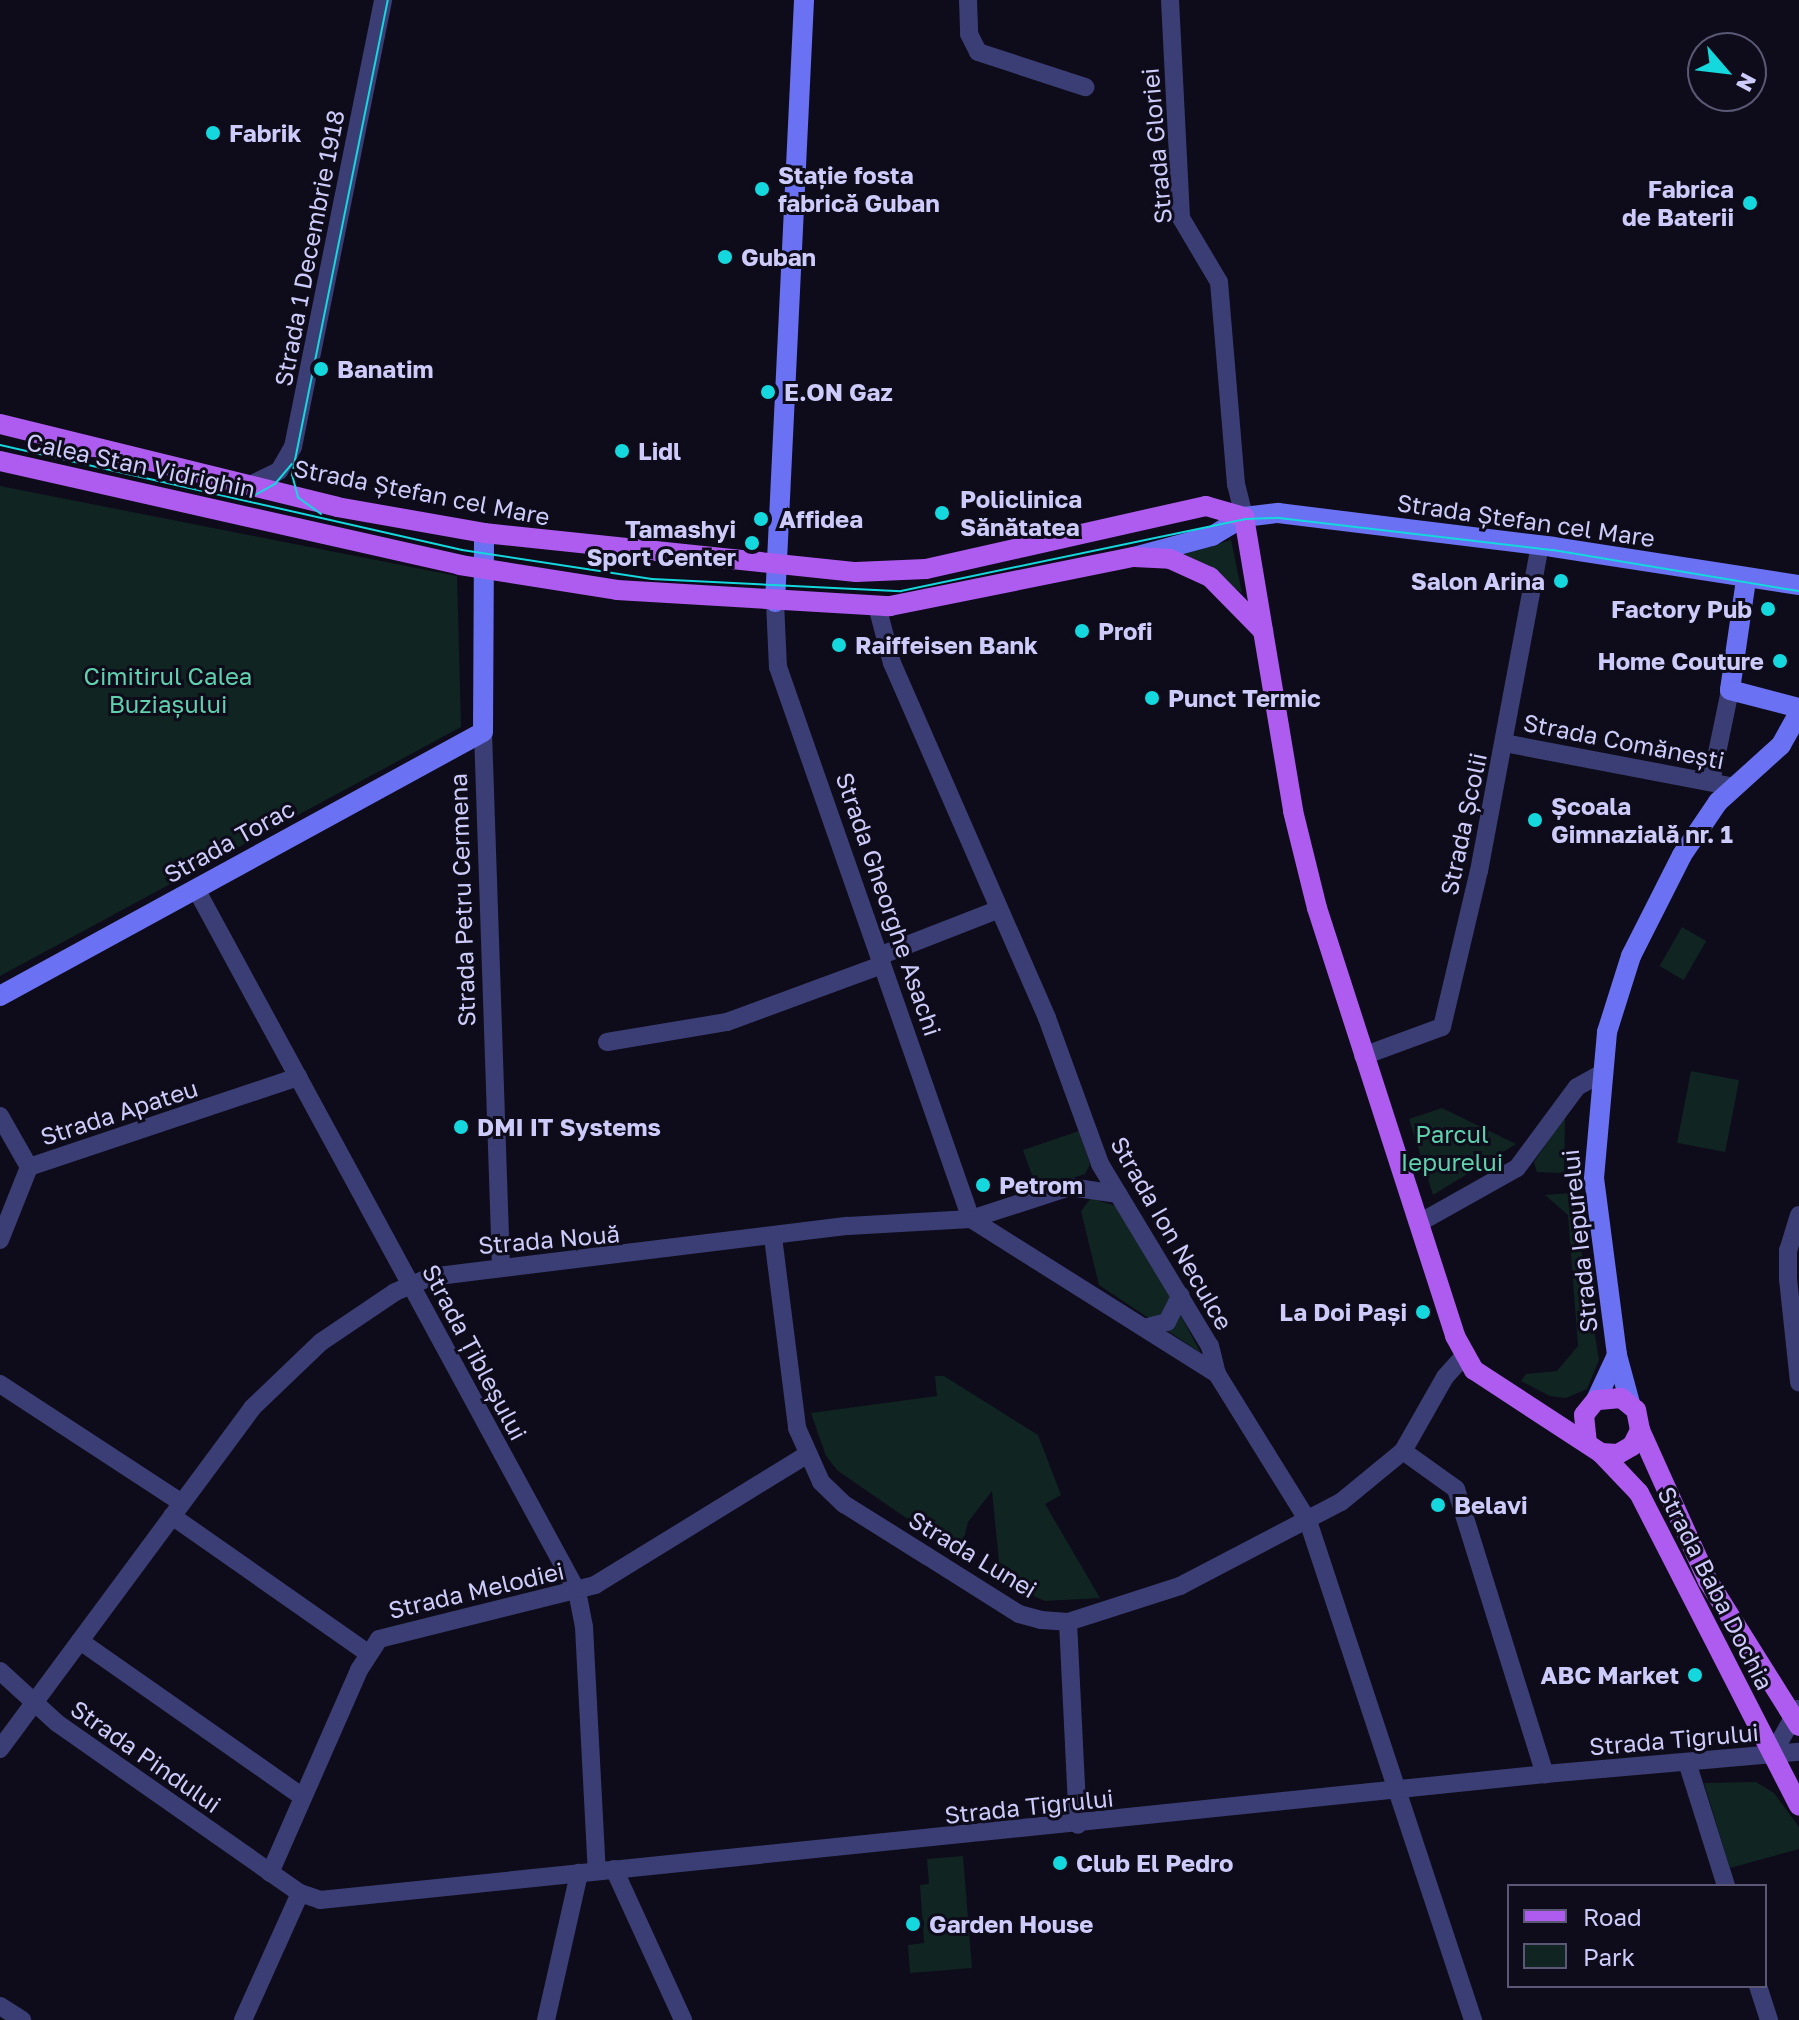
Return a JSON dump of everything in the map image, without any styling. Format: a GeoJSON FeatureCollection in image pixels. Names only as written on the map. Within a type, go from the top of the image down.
{"type":"FeatureCollection","features":[{"type":"Feature","properties":{"kind":"main road","name":"Calea Stan Vidrighin"},"geometry":{"type":"LineString","coordinates":[[0,424],[252,484]]}},
{"type":"Feature","properties":{"kind":"main road","name":"Calea Stan Vidrighin"},"geometry":{"type":"LineString","coordinates":[[0,461],[272,521]]}},
{"type":"Feature","properties":{"kind":"main road","name":"Strada Ștefan cel Mare"},"geometry":{"type":"LineString","coordinates":[[252,484],[337,507],[484,533],[779,565],[901,572],[1206,506],[1244,517]]}},
{"type":"Feature","properties":{"kind":"main road"},"geometry":{"type":"LineString","coordinates":[[1244,517],[1293,811],[1363,1056],[1464,1356]]}},
{"type":"Feature","properties":{"kind":"main road","name":"Strada Ștefan cel Mare"},"geometry":{"type":"LineString","coordinates":[[272,521],[485,569],[617,590],[775,602],[877,606],[1134,557]]}},
{"type":"Feature","properties":{"kind":"main road"},"geometry":{"type":"LineString","coordinates":[[1134,557],[1193,566],[1226,589],[1263,631]]}},
{"type":"Feature","properties":{"kind":"main road","name":"Strada Baba Dochia"},"geometry":{"type":"LineString","coordinates":[[1464,1356],[1487,1380],[1594,1448],[1639,1493],[1799,1805]]}},
{"type":"Feature","properties":{"kind":"main road"},"geometry":{"type":"LineString","coordinates":[[1544,1414],[1612,1396],[1630,1403],[1640,1430],[1625,1451],[1594,1448],[1582,1425],[1592,1403]]}},
{"type":"Feature","properties":{"kind":"main road","name":"Strada Baba Dochia"},"geometry":{"type":"LineString","coordinates":[[1640,1430],[1708,1581],[1798,1717]]}},
{"type":"Feature","properties":{"kind":"street","name":"Strada 1 Decembrie 1918"},"geometry":{"type":"LineString","coordinates":[[252,484],[279,471],[293,447],[383,0]]}},
{"type":"Feature","properties":{"kind":"street"},"geometry":{"type":"LineString","coordinates":[[775,602],[804,0]]}},
{"type":"Feature","properties":{"kind":"street"},"geometry":{"type":"LineString","coordinates":[[968,0],[969,34],[978,52],[1085,87]]}},
{"type":"Feature","properties":{"kind":"street","name":"Strada Gloriei"},"geometry":{"type":"LineString","coordinates":[[1170,0],[1181,218],[1219,285],[1236,484],[1244,517]]}},
{"type":"Feature","properties":{"kind":"street","name":"Strada Ștefan cel Mare"},"geometry":{"type":"LineString","coordinates":[[1134,557],[1212,536],[1244,517],[1303,515],[1540,545],[1746,580],[1799,585]]}},
{"type":"Feature","properties":{"kind":"street","name":"Strada Petru Cermena"},"geometry":{"type":"LineString","coordinates":[[484,533],[483,732],[501,1265]]}},
{"type":"Feature","properties":{"kind":"street","name":"Strada Școlii"},"geometry":{"type":"LineString","coordinates":[[1363,1056],[1442,1027],[1504,743],[1540,545]]}},
{"type":"Feature","properties":{"kind":"street"},"geometry":{"type":"LineString","coordinates":[[1711,782],[1730,690],[1746,580]]}},
{"type":"Feature","properties":{"kind":"street","name":"Strada Gheorghe Asachi"},"geometry":{"type":"LineString","coordinates":[[775,602],[778,667],[971,1219]]}},
{"type":"Feature","properties":{"kind":"street","name":"Strada Ion Neculce"},"geometry":{"type":"LineString","coordinates":[[877,606],[892,663],[997,910],[1047,1018],[1100,1164],[1210,1346],[1217,1374],[1308,1521],[1473,2020]]}},
{"type":"Feature","properties":{"kind":"street"},"geometry":{"type":"LineString","coordinates":[[1730,690],[1799,710]]}},
{"type":"Feature","properties":{"kind":"street","name":"Strada Iepurelui"},"geometry":{"type":"LineString","coordinates":[[1630,1403],[1617,1355],[1594,1178],[1600,1074],[1620,985],[1645,923],[1703,822],[1734,787],[1790,742],[1799,710]]}},
{"type":"Feature","properties":{"kind":"street","name":"Strada Torac"},"geometry":{"type":"LineString","coordinates":[[0,996],[483,732]]}},
{"type":"Feature","properties":{"kind":"street","name":"Strada Comănești"},"geometry":{"type":"LineString","coordinates":[[1504,743],[1734,787]]}},
{"type":"Feature","properties":{"kind":"street","name":"Strada Țibleșului"},"geometry":{"type":"LineString","coordinates":[[196,889],[577,1591],[584,1627],[596,1871]]}},
{"type":"Feature","properties":{"kind":"street"},"geometry":{"type":"LineString","coordinates":[[607,1042],[727,1022],[997,910]]}},
{"type":"Feature","properties":{"kind":"street"},"geometry":{"type":"LineString","coordinates":[[1419,1223],[1517,1168],[1577,1087],[1600,1074]]}},
{"type":"Feature","properties":{"kind":"street","name":"Strada Apateu"},"geometry":{"type":"LineString","coordinates":[[0,1240],[29,1167],[298,1077]]}},
{"type":"Feature","properties":{"kind":"street"},"geometry":{"type":"LineString","coordinates":[[0,1116],[29,1167]]}},
{"type":"Feature","properties":{"kind":"street"},"geometry":{"type":"LineString","coordinates":[[971,1219],[1035,1196],[1083,1186],[1093,1180],[1100,1164]]}},
{"type":"Feature","properties":{"kind":"street"},"geometry":{"type":"LineString","coordinates":[[1083,1186],[1118,1194]]}},
{"type":"Feature","properties":{"kind":"street"},"geometry":{"type":"LineString","coordinates":[[1799,1215],[1788,1265],[1799,1382]]}},
{"type":"Feature","properties":{"kind":"street","name":"Strada Nouă"},"geometry":{"type":"LineString","coordinates":[[0,1749],[239,1424],[278,1381],[333,1333],[411,1284],[501,1265],[620,1257],[948,1217],[971,1219]]}},
{"type":"Feature","properties":{"kind":"street"},"geometry":{"type":"LineString","coordinates":[[971,1219],[1148,1327],[1217,1374]]}},
{"type":"Feature","properties":{"kind":"street","name":"Strada Lunei"},"geometry":{"type":"LineString","coordinates":[[773,1237],[793,1405],[806,1455],[833,1495],[1019,1614],[1068,1622],[1180,1586],[1341,1502],[1403,1451],[1445,1377],[1464,1356]]}},
{"type":"Feature","properties":{"kind":"street"},"geometry":{"type":"LineString","coordinates":[[1148,1327],[1167,1322],[1181,1295]]}},
{"type":"Feature","properties":{"kind":"street","name":"Strada Iepurelui"},"geometry":{"type":"LineString","coordinates":[[1592,1403],[1617,1355]]}},
{"type":"Feature","properties":{"kind":"street"},"geometry":{"type":"LineString","coordinates":[[0,1384],[177,1510],[368,1653],[270,1873]]}},
{"type":"Feature","properties":{"kind":"street"},"geometry":{"type":"LineString","coordinates":[[1403,1451],[1456,1489],[1545,1774]]}},
{"type":"Feature","properties":{"kind":"street","name":"Strada Melodiei"},"geometry":{"type":"LineString","coordinates":[[368,1653],[389,1634],[577,1591],[681,1535],[806,1455]]}},
{"type":"Feature","properties":{"kind":"street"},"geometry":{"type":"LineString","coordinates":[[1068,1622],[1078,1825]]}},
{"type":"Feature","properties":{"kind":"street"},"geometry":{"type":"LineString","coordinates":[[80,1641],[303,1797]]}},
{"type":"Feature","properties":{"kind":"street","name":"Strada Pindului"},"geometry":{"type":"LineString","coordinates":[[0,1671],[34,1705],[270,1873]]}},
{"type":"Feature","properties":{"kind":"street"},"geometry":{"type":"LineString","coordinates":[[1772,1755],[1798,1717]]}},
{"type":"Feature","properties":{"kind":"street","name":"Strada Tigrului"},"geometry":{"type":"LineString","coordinates":[[270,1873],[300,1893],[320,1900],[1078,1825],[1545,1774],[1799,1752]]}},
{"type":"Feature","properties":{"kind":"street"},"geometry":{"type":"LineString","coordinates":[[1687,1762],[1725,1884]]}},
{"type":"Feature","properties":{"kind":"street"},"geometry":{"type":"LineString","coordinates":[[546,2020],[596,1871]]}},
{"type":"Feature","properties":{"kind":"street"},"geometry":{"type":"LineString","coordinates":[[596,1871],[683,2020]]}},
{"type":"Feature","properties":{"kind":"street"},"geometry":{"type":"LineString","coordinates":[[243,2020],[300,1893]]}},
{"type":"Feature","properties":{"kind":"street"},"geometry":{"type":"LineString","coordinates":[[1759,1988],[1769,2020]]}},
{"type":"Feature","properties":{"kind":"street"},"geometry":{"type":"LineString","coordinates":[[0,2006],[22,2020]]}},
{"type":"Feature","properties":{"kind":"green space","name":"Cimitirul Calea Buziașului"},"geometry":{"type":"Polygon","coordinates":[[[0,486],[457,576],[461,727],[0,976],[0,486]]]}},
{"type":"Feature","properties":{"kind":"green space"},"geometry":{"type":"Polygon","coordinates":[[[1231,540],[1242,593],[1184,554],[1231,540]]]}},
{"type":"Feature","properties":{"kind":"green space"},"geometry":{"type":"Polygon","coordinates":[[[1682,927],[1706,941],[1684,980],[1660,966],[1682,927]]]}},
{"type":"Feature","properties":{"kind":"green space"},"geometry":{"type":"Polygon","coordinates":[[[1691,1071],[1739,1080],[1725,1152],[1677,1143],[1691,1071]]]}},
{"type":"Feature","properties":{"kind":"green space","name":"Parcul Iepurelui"},"geometry":{"type":"Polygon","coordinates":[[[1442,1108],[1516,1144],[1433,1195],[1409,1119],[1442,1108]]]}},
{"type":"Feature","properties":{"kind":"green space"},"geometry":{"type":"Polygon","coordinates":[[[1565,1116],[1564,1173],[1537,1172],[1534,1162],[1565,1116]]]}},
{"type":"Feature","properties":{"kind":"green space"},"geometry":{"type":"Polygon","coordinates":[[[1079,1131],[1090,1164],[1085,1174],[1037,1189],[1023,1150],[1079,1131]]]}},
{"type":"Feature","properties":{"kind":"green space"},"geometry":{"type":"Polygon","coordinates":[[[1572,1193],[1599,1360],[1587,1389],[1566,1398],[1550,1396],[1521,1381],[1526,1374],[1557,1371],[1578,1346],[1568,1215],[1545,1195],[1572,1193]]]}},
{"type":"Feature","properties":{"kind":"green space"},"geometry":{"type":"Polygon","coordinates":[[[1091,1198],[1122,1208],[1201,1353],[1099,1285],[1081,1211],[1091,1198]]]}},
{"type":"Feature","properties":{"kind":"green space"},"geometry":{"type":"Polygon","coordinates":[[[935,1376],[944,1376],[1038,1435],[1061,1495],[1045,1504],[1100,1598],[1045,1601],[1001,1582],[992,1491],[968,1522],[960,1555],[838,1471],[826,1456],[811,1413],[937,1396],[935,1376]]]}},
{"type":"Feature","properties":{"kind":"green space"},"geometry":{"type":"Polygon","coordinates":[[[1756,1782],[1774,1793],[1799,1827],[1799,1849],[1730,1868],[1704,1783],[1756,1782]]]}},
{"type":"Feature","properties":{"kind":"green space"},"geometry":{"type":"Polygon","coordinates":[[[963,1856],[972,1968],[910,1973],[908,1945],[924,1943],[920,1885],[929,1884],[927,1859],[963,1856]]]}},
{"type":"Feature","properties":{"kind":"tram line"},"geometry":{"type":"LineString","coordinates":[[321,514],[298,497],[292,475],[388,0]]}},
{"type":"Feature","properties":{"kind":"tram line"},"geometry":{"type":"LineString","coordinates":[[0,445],[462,550],[652,579],[901,591],[1245,519],[1279,518],[1553,550],[1799,591]]}},
{"type":"Feature","properties":{"kind":"tram line"},"geometry":{"type":"LineString","coordinates":[[255,495],[275,484],[292,464]]}},
{"type":"Feature","properties":{"kind":"place","name":"Fabrik"},"geometry":{"type":"Point","coordinates":[213,133]}},
{"type":"Feature","properties":{"kind":"place","name":"Stație fosta fabrică Guban"},"geometry":{"type":"Point","coordinates":[762,189]}},
{"type":"Feature","properties":{"kind":"place","name":"Fabrica de Baterii"},"geometry":{"type":"Point","coordinates":[1750,203]}},
{"type":"Feature","properties":{"kind":"place","name":"Guban"},"geometry":{"type":"Point","coordinates":[725,257]}},
{"type":"Feature","properties":{"kind":"place","name":"Banatim"},"geometry":{"type":"Point","coordinates":[321,369]}},
{"type":"Feature","properties":{"kind":"place","name":"E.ON Gaz"},"geometry":{"type":"Point","coordinates":[768,392]}},
{"type":"Feature","properties":{"kind":"place","name":"Lidl"},"geometry":{"type":"Point","coordinates":[622,451]}},
{"type":"Feature","properties":{"kind":"place","name":"Policlinica Sănătatea"},"geometry":{"type":"Point","coordinates":[942,513]}},
{"type":"Feature","properties":{"kind":"place","name":"Affidea"},"geometry":{"type":"Point","coordinates":[761,519]}},
{"type":"Feature","properties":{"kind":"place","name":"Tamashyi Sport Center"},"geometry":{"type":"Point","coordinates":[752,543]}},
{"type":"Feature","properties":{"kind":"place","name":"Salon Arina"},"geometry":{"type":"Point","coordinates":[1561,581]}},
{"type":"Feature","properties":{"kind":"place","name":"Factory Pub"},"geometry":{"type":"Point","coordinates":[1768,609]}},
{"type":"Feature","properties":{"kind":"place","name":"Profi"},"geometry":{"type":"Point","coordinates":[1082,631]}},
{"type":"Feature","properties":{"kind":"place","name":"Raiffeisen Bank"},"geometry":{"type":"Point","coordinates":[839,645]}},
{"type":"Feature","properties":{"kind":"place","name":"Home Couture"},"geometry":{"type":"Point","coordinates":[1780,661]}},
{"type":"Feature","properties":{"kind":"place","name":"Punct Termic"},"geometry":{"type":"Point","coordinates":[1152,698]}},
{"type":"Feature","properties":{"kind":"place","name":"Școala Gimnazială nr. 1"},"geometry":{"type":"Point","coordinates":[1535,820]}},
{"type":"Feature","properties":{"kind":"place","name":"DMI IT Systems"},"geometry":{"type":"Point","coordinates":[461,1127]}},
{"type":"Feature","properties":{"kind":"place","name":"Petrom"},"geometry":{"type":"Point","coordinates":[983,1185]}},
{"type":"Feature","properties":{"kind":"place","name":"La Doi Pași"},"geometry":{"type":"Point","coordinates":[1423,1312]}},
{"type":"Feature","properties":{"kind":"place","name":"Belavi"},"geometry":{"type":"Point","coordinates":[1438,1505]}},
{"type":"Feature","properties":{"kind":"place","name":"ABC Market"},"geometry":{"type":"Point","coordinates":[1695,1675]}},
{"type":"Feature","properties":{"kind":"place","name":"Club El Pedro"},"geometry":{"type":"Point","coordinates":[1060,1863]}},
{"type":"Feature","properties":{"kind":"place","name":"Garden House"},"geometry":{"type":"Point","coordinates":[913,1924]}}]}
